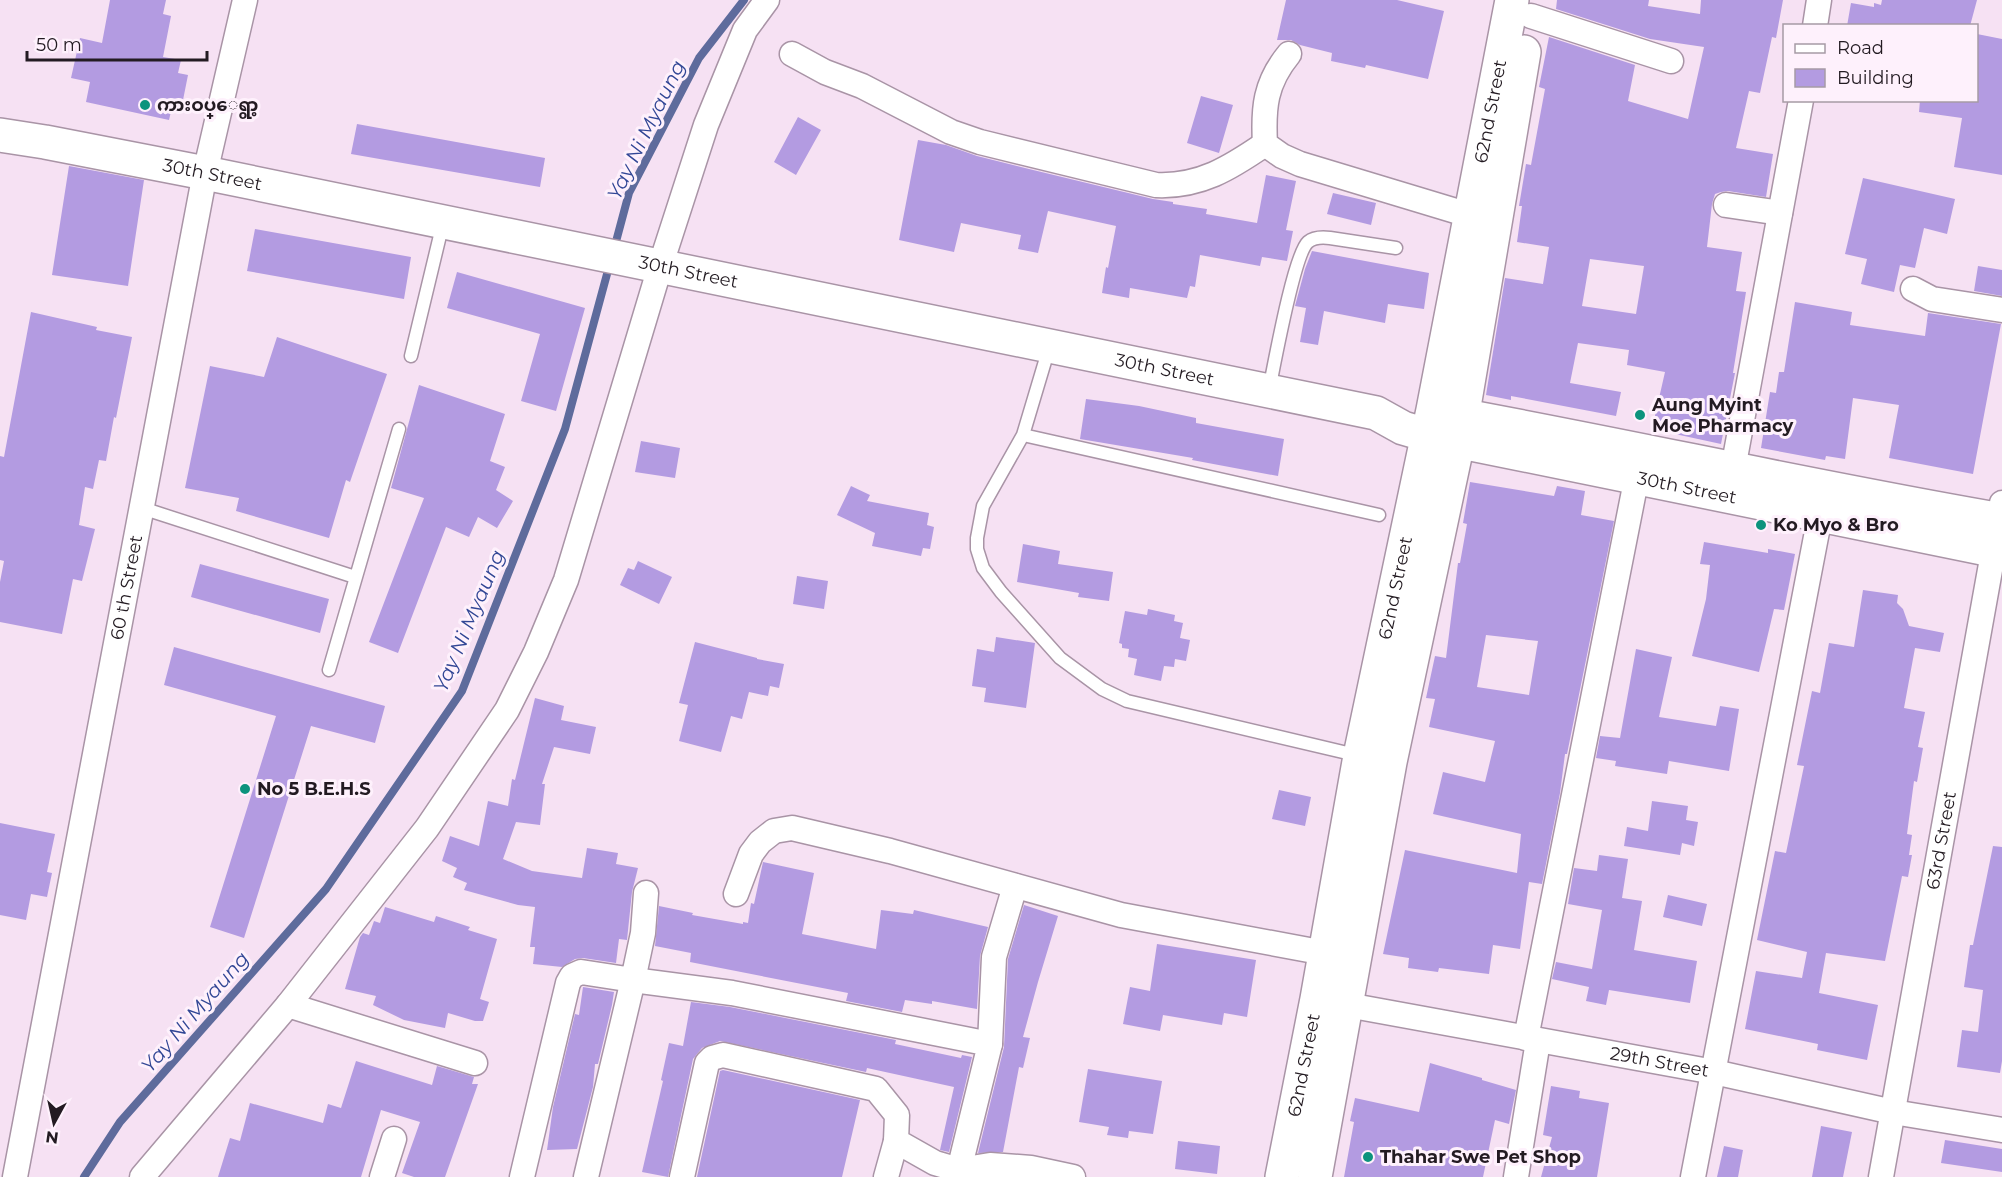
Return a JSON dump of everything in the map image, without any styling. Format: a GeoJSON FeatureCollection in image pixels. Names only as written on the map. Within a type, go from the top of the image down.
{"type":"FeatureCollection","features":[{"type":"Feature","properties":{"kind":"main road","name":"62nd Street"},"geometry":{"type":"LineString","coordinates":[[1315,1177],[1332,1002],[1375,759],[1445,426],[1482,217],[1526,5]]}},
{"type":"Feature","properties":{"kind":"main road","name":"30th Street"},"geometry":{"type":"LineString","coordinates":[[2,135],[206,173],[1269,392],[1376,413],[1397,410],[1445,426],[1637,476],[1820,516],[2000,529]]}},
{"type":"Feature","properties":{"kind":"main road","name":"30th Street"},"geometry":{"type":"LineString","coordinates":[[1445,426],[1644,450],[1824,488],[2000,529]]}},
{"type":"Feature","properties":{"kind":"main road","name":"62nd Street"},"geometry":{"type":"LineString","coordinates":[[1282,1177],[1332,1002],[1325,953],[1375,759]]}},
{"type":"Feature","properties":{"kind":"street","name":"60 th Street"},"geometry":{"type":"LineString","coordinates":[[15,1177],[206,173],[245,0]]}},
{"type":"Feature","properties":{"kind":"street"},"geometry":{"type":"LineString","coordinates":[[142,1177],[288,1005],[427,828],[507,710],[536,652],[566,580],[654,266],[745,30],[767,0]]}},
{"type":"Feature","properties":{"kind":"street"},"geometry":{"type":"LineString","coordinates":[[1815,24],[1819,0]]}},
{"type":"Feature","properties":{"kind":"street"},"geometry":{"type":"LineString","coordinates":[[1526,5],[1671,61]]}},
{"type":"Feature","properties":{"kind":"street"},"geometry":{"type":"LineString","coordinates":[[792,54],[825,72],[862,86],[951,132],[980,142],[1156,185],[1176,186],[1207,177],[1237,164],[1265,144]]}},
{"type":"Feature","properties":{"kind":"street"},"geometry":{"type":"LineString","coordinates":[[1265,144],[1263,117],[1269,84],[1277,68],[1289,54]]}},
{"type":"Feature","properties":{"kind":"street"},"geometry":{"type":"LineString","coordinates":[[1733,469],[1801,102]]}},
{"type":"Feature","properties":{"kind":"street"},"geometry":{"type":"LineString","coordinates":[[1265,144],[1282,156],[1300,164],[1482,217]]}},
{"type":"Feature","properties":{"kind":"street"},"geometry":{"type":"LineString","coordinates":[[1726,206],[1780,213]]}},
{"type":"Feature","properties":{"kind":"street"},"geometry":{"type":"LineString","coordinates":[[1913,289],[1932,299],[2002,310]]}},
{"type":"Feature","properties":{"kind":"street"},"geometry":{"type":"LineString","coordinates":[[1516,1177],[1532,1040],[1637,476]]}},
{"type":"Feature","properties":{"kind":"street"},"geometry":{"type":"LineString","coordinates":[[1693,1177],[1820,516]]}},
{"type":"Feature","properties":{"kind":"street","name":"63rd Street"},"geometry":{"type":"LineString","coordinates":[[1881,1177],[2000,529]]}},
{"type":"Feature","properties":{"kind":"street"},"geometry":{"type":"LineString","coordinates":[[736,894],[752,854],[760,842],[774,831],[792,828],[890,851],[1121,915],[1325,953]]}},
{"type":"Feature","properties":{"kind":"street"},"geometry":{"type":"LineString","coordinates":[[960,1170],[990,1044],[994,957],[1015,886]]}},
{"type":"Feature","properties":{"kind":"street"},"geometry":{"type":"LineString","coordinates":[[586,1177],[643,933],[646,894]]}},
{"type":"Feature","properties":{"kind":"street"},"geometry":{"type":"LineString","coordinates":[[522,1177],[568,983],[572,976],[581,972],[732,993],[990,1044]]}},
{"type":"Feature","properties":{"kind":"street","name":"29th Street"},"geometry":{"type":"LineString","coordinates":[[1332,1002],[1714,1072],[1893,1112],[2002,1130]]}},
{"type":"Feature","properties":{"kind":"street"},"geometry":{"type":"LineString","coordinates":[[288,1005],[475,1063]]}},
{"type":"Feature","properties":{"kind":"street"},"geometry":{"type":"LineString","coordinates":[[682,1177],[707,1063],[712,1058],[723,1055],[876,1089],[897,1114],[896,1141],[886,1177]]}},
{"type":"Feature","properties":{"kind":"street"},"geometry":{"type":"LineString","coordinates":[[382,1177],[394,1139]]}},
{"type":"Feature","properties":{"kind":"street"},"geometry":{"type":"LineString","coordinates":[[896,1141],[935,1163],[960,1170],[990,1165],[1031,1168],[1073,1177]]}},
{"type":"Feature","properties":{"kind":"lane"},"geometry":{"type":"LineString","coordinates":[[411,356],[443,222]]}},
{"type":"Feature","properties":{"kind":"lane"},"geometry":{"type":"LineString","coordinates":[[1269,392],[1293,280],[1302,249],[1309,241],[1320,237],[1396,248]]}},
{"type":"Feature","properties":{"kind":"lane"},"geometry":{"type":"LineString","coordinates":[[1049,346],[1023,435],[983,506],[977,549],[983,568],[1001,592],[1060,658],[1102,689],[1127,701],[1375,759]]}},
{"type":"Feature","properties":{"kind":"lane"},"geometry":{"type":"LineString","coordinates":[[329,670],[399,429]]}},
{"type":"Feature","properties":{"kind":"lane"},"geometry":{"type":"LineString","coordinates":[[1023,435],[1379,515]]}},
{"type":"Feature","properties":{"kind":"lane"},"geometry":{"type":"LineString","coordinates":[[142,508],[355,577]]}},
{"type":"Feature","properties":{"kind":"building"},"geometry":{"type":"Polygon","coordinates":[[[110,0],[166,0],[163,14],[171,16],[163,57],[181,60],[178,73],[188,75],[182,105],[173,103],[169,120],[86,102],[90,82],[71,78],[80,38],[102,43],[110,0]]]}},
{"type":"Feature","properties":{"kind":"building"},"geometry":{"type":"Polygon","coordinates":[[[1286,0],[1397,0],[1444,11],[1428,79],[1366,65],[1365,68],[1331,61],[1332,53],[1300,45],[1291,40],[1277,40],[1286,0]]]}},
{"type":"Feature","properties":{"kind":"building"},"geometry":{"type":"Polygon","coordinates":[[[1557,0],[1649,0],[1648,6],[1700,14],[1701,0],[1783,0],[1776,38],[1772,37],[1760,93],[1749,91],[1736,148],[1773,154],[1766,197],[1728,191],[1715,194],[1712,204],[1707,247],[1742,252],[1736,291],[1746,292],[1733,373],[1735,373],[1721,444],[1652,429],[1665,372],[1627,365],[1629,350],[1578,343],[1570,383],[1621,392],[1616,416],[1511,396],[1511,400],[1486,395],[1505,278],[1543,284],[1549,247],[1517,242],[1522,206],[1519,206],[1526,164],[1531,165],[1545,89],[1539,87],[1549,37],[1635,65],[1628,101],[1688,119],[1704,47],[1650,39],[1556,9],[1557,0]],[[1590,259],[1582,306],[1636,314],[1644,266],[1590,259]]]}},
{"type":"Feature","properties":{"kind":"building"},"geometry":{"type":"Polygon","coordinates":[[[1882,0],[1977,0],[1971,24],[1847,24],[1851,3],[1874,7],[1874,3],[1881,5],[1882,0]]]}},
{"type":"Feature","properties":{"kind":"building"},"geometry":{"type":"Polygon","coordinates":[[[1978,34],[2002,39],[2002,175],[1954,167],[1962,118],[1919,112],[1920,102],[1978,102],[1978,34]]]}},
{"type":"Feature","properties":{"kind":"building"},"geometry":{"type":"Polygon","coordinates":[[[1201,96],[1233,105],[1219,153],[1187,143],[1201,96]]]}},
{"type":"Feature","properties":{"kind":"building"},"geometry":{"type":"Polygon","coordinates":[[[798,117],[821,130],[796,175],[774,162],[798,117]]]}},
{"type":"Feature","properties":{"kind":"building"},"geometry":{"type":"Polygon","coordinates":[[[357,124],[545,158],[540,187],[351,154],[357,124]]]}},
{"type":"Feature","properties":{"kind":"building"},"geometry":{"type":"Polygon","coordinates":[[[918,140],[946,145],[977,156],[1173,202],[1173,204],[1207,209],[1206,214],[1257,223],[1266,175],[1296,181],[1286,230],[1293,231],[1287,261],[1262,257],[1260,266],[1200,255],[1195,287],[1190,286],[1187,298],[1130,288],[1129,298],[1102,293],[1116,226],[1048,211],[1038,253],[1018,249],[1021,235],[961,223],[954,252],[899,240],[918,140]]]}},
{"type":"Feature","properties":{"kind":"building"},"geometry":{"type":"Polygon","coordinates":[[[69,166],[144,180],[128,286],[52,275],[69,166]]]}},
{"type":"Feature","properties":{"kind":"building"},"geometry":{"type":"Polygon","coordinates":[[[1863,178],[1955,199],[1947,234],[1924,228],[1915,268],[1900,265],[1894,292],[1861,284],[1867,259],[1845,254],[1863,178]]]}},
{"type":"Feature","properties":{"kind":"building"},"geometry":{"type":"Polygon","coordinates":[[[1333,193],[1376,203],[1371,225],[1327,214],[1333,193]]]}},
{"type":"Feature","properties":{"kind":"building"},"geometry":{"type":"Polygon","coordinates":[[[255,229],[411,257],[404,299],[247,271],[255,229]]]}},
{"type":"Feature","properties":{"kind":"building"},"geometry":{"type":"Polygon","coordinates":[[[1312,251],[1429,273],[1424,309],[1388,304],[1385,323],[1324,311],[1318,345],[1300,342],[1306,308],[1295,306],[1312,251]]]}},
{"type":"Feature","properties":{"kind":"building"},"geometry":{"type":"Polygon","coordinates":[[[1978,266],[2002,270],[2002,296],[1974,291],[1978,266]]]}},
{"type":"Feature","properties":{"kind":"building"},"geometry":{"type":"Polygon","coordinates":[[[457,272],[585,308],[556,411],[521,401],[540,334],[447,308],[457,272]]]}},
{"type":"Feature","properties":{"kind":"building"},"geometry":{"type":"Polygon","coordinates":[[[1795,302],[1852,312],[1850,325],[1925,336],[1928,313],[2001,324],[1973,474],[1889,458],[1899,405],[1853,398],[1845,459],[1826,456],[1825,460],[1761,448],[1770,392],[1776,393],[1779,372],[1784,372],[1795,302]]]}},
{"type":"Feature","properties":{"kind":"building"},"geometry":{"type":"Polygon","coordinates":[[[31,312],[97,327],[96,330],[132,337],[106,461],[99,460],[93,489],[85,487],[79,525],[95,529],[82,581],[73,579],[62,634],[0,622],[0,582],[4,561],[0,560],[0,456],[4,457],[31,312]]]}},
{"type":"Feature","properties":{"kind":"building"},"geometry":{"type":"Polygon","coordinates":[[[277,337],[387,374],[350,482],[346,480],[329,538],[236,511],[239,498],[185,488],[210,366],[264,377],[277,337]]]}},
{"type":"Feature","properties":{"kind":"building"},"geometry":{"type":"Polygon","coordinates":[[[419,385],[505,414],[490,461],[505,467],[496,490],[513,501],[497,528],[478,517],[469,537],[446,527],[398,653],[369,642],[424,498],[391,488],[419,385]]]}},
{"type":"Feature","properties":{"kind":"building"},"geometry":{"type":"Polygon","coordinates":[[[1086,399],[1139,406],[1196,418],[1196,423],[1284,439],[1278,476],[1192,460],[1193,458],[1080,439],[1086,399]]]}},
{"type":"Feature","properties":{"kind":"building"},"geometry":{"type":"Polygon","coordinates":[[[641,441],[680,448],[675,478],[635,472],[641,441]]]}},
{"type":"Feature","properties":{"kind":"building"},"geometry":{"type":"Polygon","coordinates":[[[1470,482],[1554,496],[1557,486],[1585,491],[1581,515],[1614,521],[1567,754],[1565,754],[1560,793],[1542,884],[1529,882],[1520,949],[1493,945],[1489,974],[1439,968],[1438,972],[1408,968],[1409,958],[1383,954],[1405,850],[1517,873],[1521,834],[1433,814],[1443,772],[1485,782],[1495,741],[1429,727],[1435,699],[1426,698],[1435,656],[1446,658],[1458,563],[1460,563],[1467,524],[1463,523],[1470,482]],[[1486,635],[1477,687],[1529,695],[1538,641],[1486,635]]]}},
{"type":"Feature","properties":{"kind":"building"},"geometry":{"type":"Polygon","coordinates":[[[851,486],[870,495],[867,501],[929,513],[927,525],[934,527],[930,549],[923,548],[921,556],[872,546],[875,533],[837,515],[851,486]]]}},
{"type":"Feature","properties":{"kind":"building"},"geometry":{"type":"Polygon","coordinates":[[[1704,542],[1768,553],[1768,549],[1795,554],[1784,610],[1774,609],[1759,672],[1692,656],[1706,599],[1710,565],[1700,564],[1704,542]]]}},
{"type":"Feature","properties":{"kind":"building"},"geometry":{"type":"Polygon","coordinates":[[[1023,544],[1060,551],[1058,564],[1113,572],[1109,601],[1078,597],[1079,593],[1017,582],[1023,544]]]}},
{"type":"Feature","properties":{"kind":"building"},"geometry":{"type":"Polygon","coordinates":[[[638,561],[672,577],[659,604],[620,585],[628,568],[634,570],[638,561]]]}},
{"type":"Feature","properties":{"kind":"building"},"geometry":{"type":"Polygon","coordinates":[[[200,564],[329,599],[320,633],[191,597],[200,564]]]}},
{"type":"Feature","properties":{"kind":"building"},"geometry":{"type":"Polygon","coordinates":[[[797,576],[828,581],[824,609],[793,604],[797,576]]]}},
{"type":"Feature","properties":{"kind":"building"},"geometry":{"type":"Polygon","coordinates":[[[1863,590],[1898,595],[1897,603],[1903,609],[1909,626],[1944,633],[1940,652],[1915,648],[1904,708],[1925,712],[1918,747],[1923,748],[1917,782],[1914,781],[1907,834],[1912,835],[1909,855],[1912,855],[1908,877],[1902,876],[1885,961],[1826,953],[1819,993],[1878,1005],[1867,1060],[1817,1050],[1818,1044],[1745,1029],[1756,971],[1802,978],[1807,952],[1757,940],[1775,851],[1786,853],[1804,766],[1797,765],[1812,691],[1820,693],[1829,643],[1854,647],[1863,590]]]}},
{"type":"Feature","properties":{"kind":"building"},"geometry":{"type":"Polygon","coordinates":[[[1148,609],[1175,615],[1174,621],[1183,623],[1180,638],[1190,640],[1186,661],[1175,659],[1174,667],[1164,666],[1161,681],[1134,675],[1137,659],[1128,657],[1129,649],[1122,648],[1122,644],[1119,643],[1125,611],[1147,615],[1148,609]]]}},
{"type":"Feature","properties":{"kind":"building"},"geometry":{"type":"Polygon","coordinates":[[[996,637],[1035,643],[1026,708],[984,702],[986,688],[972,686],[977,649],[994,652],[996,637]]]}},
{"type":"Feature","properties":{"kind":"building"},"geometry":{"type":"Polygon","coordinates":[[[695,642],[784,664],[779,688],[770,686],[768,696],[749,692],[742,719],[731,716],[721,752],[679,741],[688,705],[679,703],[695,642]]]}},
{"type":"Feature","properties":{"kind":"building"},"geometry":{"type":"Polygon","coordinates":[[[174,647],[385,706],[375,743],[311,726],[244,938],[210,927],[276,716],[164,685],[174,647]]]}},
{"type":"Feature","properties":{"kind":"building"},"geometry":{"type":"Polygon","coordinates":[[[1636,649],[1672,657],[1659,717],[1716,726],[1720,706],[1739,709],[1729,771],[1669,761],[1667,774],[1615,766],[1616,761],[1596,758],[1600,736],[1620,738],[1636,649]]]}},
{"type":"Feature","properties":{"kind":"building"},"geometry":{"type":"Polygon","coordinates":[[[535,698],[564,706],[561,720],[596,727],[590,754],[554,747],[542,784],[545,784],[540,825],[516,822],[503,859],[532,871],[582,878],[587,848],[618,853],[616,864],[638,868],[632,892],[627,940],[619,939],[616,963],[583,958],[575,959],[562,967],[533,964],[535,947],[530,947],[535,907],[518,905],[464,890],[467,883],[453,877],[457,868],[442,861],[450,836],[479,846],[488,801],[508,806],[512,779],[515,780],[535,698]]]}},
{"type":"Feature","properties":{"kind":"building"},"geometry":{"type":"Polygon","coordinates":[[[1279,790],[1311,797],[1305,826],[1272,819],[1279,790]]]}},
{"type":"Feature","properties":{"kind":"building"},"geometry":{"type":"Polygon","coordinates":[[[1652,801],[1688,806],[1686,820],[1698,822],[1694,846],[1682,843],[1680,855],[1624,846],[1627,827],[1648,831],[1652,801]]]}},
{"type":"Feature","properties":{"kind":"building"},"geometry":{"type":"Polygon","coordinates":[[[0,823],[55,834],[47,872],[52,873],[47,897],[31,894],[26,920],[0,915],[0,823]]]}},
{"type":"Feature","properties":{"kind":"building"},"geometry":{"type":"Polygon","coordinates":[[[1993,846],[2002,847],[2002,1061],[2000,1073],[1957,1067],[1962,1030],[1978,1032],[1983,990],[1964,987],[1970,945],[1973,945],[1993,846]]]}},
{"type":"Feature","properties":{"kind":"building"},"geometry":{"type":"Polygon","coordinates":[[[1599,855],[1628,859],[1622,898],[1642,901],[1634,950],[1697,961],[1690,1003],[1609,990],[1606,1005],[1586,1001],[1589,987],[1552,979],[1556,962],[1592,969],[1602,910],[1568,904],[1574,868],[1597,871],[1599,855]]]}},
{"type":"Feature","properties":{"kind":"building"},"geometry":{"type":"Polygon","coordinates":[[[763,862],[814,873],[802,934],[876,949],[881,910],[913,914],[914,910],[988,927],[980,956],[977,1009],[932,1001],[932,1004],[905,1000],[902,1012],[846,1001],[848,993],[690,962],[691,953],[655,946],[659,906],[693,913],[692,915],[748,923],[751,903],[754,904],[763,862]]]}},
{"type":"Feature","properties":{"kind":"building"},"geometry":{"type":"Polygon","coordinates":[[[1668,895],[1707,904],[1702,926],[1663,917],[1668,895]]]}},
{"type":"Feature","properties":{"kind":"building"},"geometry":{"type":"Polygon","coordinates":[[[1024,905],[1058,916],[1023,1037],[1030,1038],[1023,1068],[1019,1067],[1003,1152],[978,1153],[1004,1047],[1008,959],[1024,905]]]}},
{"type":"Feature","properties":{"kind":"building"},"geometry":{"type":"Polygon","coordinates":[[[385,907],[434,922],[436,916],[470,927],[468,930],[497,939],[480,999],[489,1002],[483,1021],[448,1013],[445,1028],[404,1020],[373,1005],[376,996],[345,989],[360,937],[363,933],[369,935],[374,921],[380,923],[385,907]]]}},
{"type":"Feature","properties":{"kind":"building"},"geometry":{"type":"Polygon","coordinates":[[[1157,944],[1256,960],[1247,1017],[1224,1013],[1222,1025],[1163,1015],[1160,1031],[1123,1024],[1130,987],[1150,991],[1157,944]]]}},
{"type":"Feature","properties":{"kind":"building"},"geometry":{"type":"Polygon","coordinates":[[[583,987],[614,992],[612,1005],[598,1064],[595,1064],[593,1087],[577,1149],[547,1150],[553,1107],[575,1014],[579,1015],[583,987]]]}},
{"type":"Feature","properties":{"kind":"building"},"geometry":{"type":"Polygon","coordinates":[[[691,1002],[730,1007],[896,1040],[895,1044],[961,1058],[962,1055],[972,1057],[949,1152],[940,1150],[954,1087],[867,1068],[866,1072],[720,1041],[702,1048],[693,1059],[668,1177],[642,1172],[663,1081],[661,1080],[669,1043],[683,1046],[691,1002]]]}},
{"type":"Feature","properties":{"kind":"building"},"geometry":{"type":"Polygon","coordinates":[[[356,1061],[432,1085],[437,1066],[474,1077],[472,1084],[478,1084],[445,1177],[414,1177],[402,1173],[420,1122],[381,1110],[361,1177],[218,1177],[230,1138],[240,1141],[250,1103],[323,1123],[328,1104],[341,1108],[356,1061]]]}},
{"type":"Feature","properties":{"kind":"building"},"geometry":{"type":"Polygon","coordinates":[[[1430,1063],[1516,1090],[1509,1124],[1495,1120],[1483,1177],[1344,1177],[1354,1122],[1350,1121],[1355,1098],[1419,1112],[1430,1063]]]}},
{"type":"Feature","properties":{"kind":"building"},"geometry":{"type":"Polygon","coordinates":[[[1088,1069],[1162,1081],[1153,1134],[1129,1131],[1128,1138],[1107,1135],[1109,1127],[1079,1122],[1088,1069]]]}},
{"type":"Feature","properties":{"kind":"building"},"geometry":{"type":"Polygon","coordinates":[[[720,1071],[860,1100],[842,1177],[697,1177],[720,1071]]]}},
{"type":"Feature","properties":{"kind":"building"},"geometry":{"type":"Polygon","coordinates":[[[1551,1086],[1580,1091],[1579,1098],[1609,1103],[1597,1177],[1541,1177],[1552,1137],[1543,1135],[1551,1086]]]}},
{"type":"Feature","properties":{"kind":"building"},"geometry":{"type":"Polygon","coordinates":[[[1821,1126],[1852,1132],[1843,1177],[1812,1177],[1821,1126]]]}},
{"type":"Feature","properties":{"kind":"building"},"geometry":{"type":"Polygon","coordinates":[[[1945,1140],[2002,1149],[2002,1172],[1941,1163],[1945,1140]]]}},
{"type":"Feature","properties":{"kind":"building"},"geometry":{"type":"Polygon","coordinates":[[[1178,1141],[1220,1146],[1217,1174],[1175,1169],[1178,1141]]]}},
{"type":"Feature","properties":{"kind":"building"},"geometry":{"type":"Polygon","coordinates":[[[1724,1146],[1743,1150],[1738,1177],[1717,1177],[1724,1146]]]}},
{"type":"Feature","properties":{"kind":"waterway","name":"Yay Ni Myaung"},"geometry":{"type":"LineString","coordinates":[[614,249],[629,193],[699,58],[744,0]]}},
{"type":"Feature","properties":{"kind":"waterway","name":"Yay Ni Myaung"},"geometry":{"type":"LineString","coordinates":[[84,1177],[120,1122],[326,889],[462,691],[565,429],[610,263]]}},
{"type":"Feature","properties":{"kind":"place","name":"ကားဝပ္ေရွာ့"},"geometry":{"type":"Point","coordinates":[145,105]}},
{"type":"Feature","properties":{"kind":"place","name":"Aung Myint Moe Pharmacy"},"geometry":{"type":"Point","coordinates":[1640,415]}},
{"type":"Feature","properties":{"kind":"place","name":"Ko Myo & Bro"},"geometry":{"type":"Point","coordinates":[1761,525]}},
{"type":"Feature","properties":{"kind":"place","name":"No 5 B.E.H.S"},"geometry":{"type":"Point","coordinates":[245,789]}},
{"type":"Feature","properties":{"kind":"place","name":"Thahar Swe Pet Shop"},"geometry":{"type":"Point","coordinates":[1368,1157]}}]}
